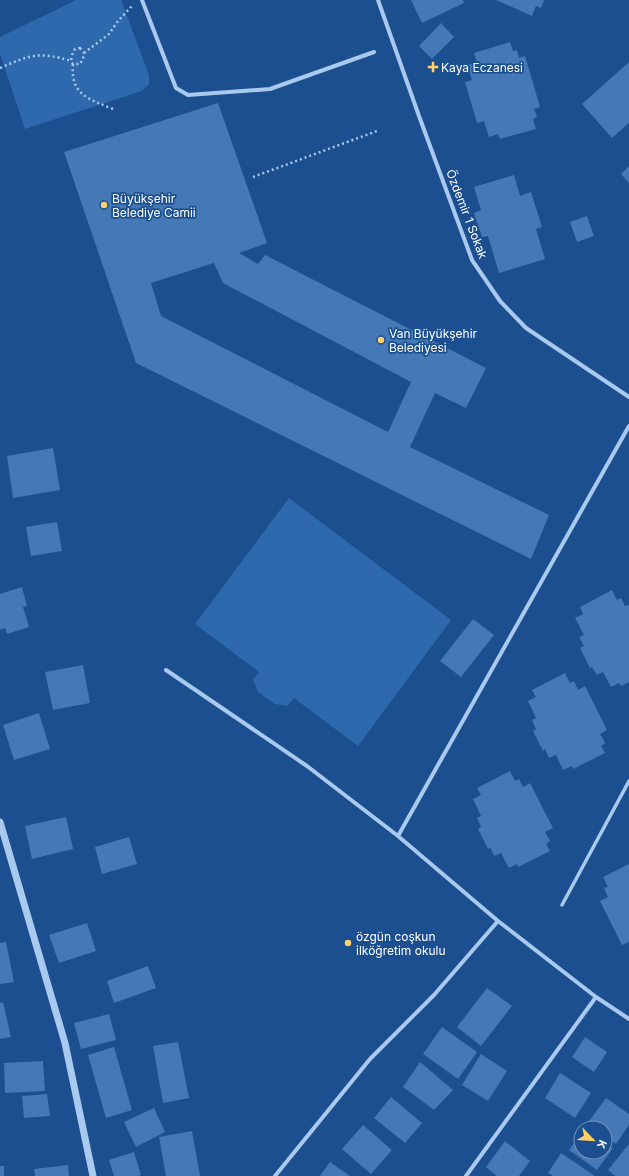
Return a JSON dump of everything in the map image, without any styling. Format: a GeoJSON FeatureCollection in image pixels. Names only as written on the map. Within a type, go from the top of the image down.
{"type":"FeatureCollection","features":[{"type":"Feature","properties":{"kind":"street"},"geometry":{"type":"LineString","coordinates":[[142,0],[176,88],[188,95],[270,89],[374,52]]}},
{"type":"Feature","properties":{"kind":"street","name":"Özdemir 1 Sokak"},"geometry":{"type":"LineString","coordinates":[[378,0],[472,260],[500,301],[526,328],[629,396]]}},
{"type":"Feature","properties":{"kind":"street"},"geometry":{"type":"LineString","coordinates":[[398,836],[629,426]]}},
{"type":"Feature","properties":{"kind":"street"},"geometry":{"type":"LineString","coordinates":[[166,670],[307,766],[398,836],[498,921],[596,997],[629,1018]]}},
{"type":"Feature","properties":{"kind":"street"},"geometry":{"type":"LineString","coordinates":[[562,905],[629,781]]}},
{"type":"Feature","properties":{"kind":"street"},"geometry":{"type":"LineString","coordinates":[[0,822],[2,837],[65,1043],[93,1176]]}},
{"type":"Feature","properties":{"kind":"street"},"geometry":{"type":"LineString","coordinates":[[275,1176],[370,1059],[434,995],[498,921]]}},
{"type":"Feature","properties":{"kind":"street"},"geometry":{"type":"LineString","coordinates":[[466,1176],[596,997]]}},
{"type":"Feature","properties":{"kind":"path"},"geometry":{"type":"LineString","coordinates":[[73,64],[80,64],[84,53],[109,34],[132,5]]}},
{"type":"Feature","properties":{"kind":"path"},"geometry":{"type":"LineString","coordinates":[[71,61],[75,49],[80,48],[84,53]]}},
{"type":"Feature","properties":{"kind":"path"},"geometry":{"type":"LineString","coordinates":[[0,68],[22,58],[40,55],[56,56],[71,61],[73,64],[72,75],[77,88],[89,98],[113,109]]}},
{"type":"Feature","properties":{"kind":"path"},"geometry":{"type":"LineString","coordinates":[[253,176],[378,131]]}},
{"type":"Feature","properties":{"kind":"shaded area"},"geometry":{"type":"Polygon","coordinates":[[[76,0],[121,0],[149,75],[149,84],[142,91],[25,129],[0,54],[0,37],[76,0]]]}},
{"type":"Feature","properties":{"kind":"shaded area"},"geometry":{"type":"Polygon","coordinates":[[[289,498],[451,620],[358,746],[294,698],[287,706],[275,704],[258,692],[253,680],[259,672],[195,624],[289,498]]]}},
{"type":"Feature","properties":{"kind":"building"},"geometry":{"type":"Polygon","coordinates":[[[411,0],[463,0],[464,3],[422,23],[411,0]]]}},
{"type":"Feature","properties":{"kind":"building"},"geometry":{"type":"Polygon","coordinates":[[[496,0],[544,0],[541,8],[536,6],[532,16],[496,0]]]}},
{"type":"Feature","properties":{"kind":"building"},"geometry":{"type":"Polygon","coordinates":[[[441,23],[454,37],[432,59],[419,46],[441,23]]]}},
{"type":"Feature","properties":{"kind":"building"},"geometry":{"type":"Polygon","coordinates":[[[510,42],[513,51],[517,50],[519,58],[525,56],[540,107],[534,109],[537,117],[533,119],[536,129],[500,139],[498,134],[489,137],[484,121],[477,123],[465,82],[472,80],[467,65],[477,62],[474,53],[510,42]]]}},
{"type":"Feature","properties":{"kind":"building"},"geometry":{"type":"Polygon","coordinates":[[[629,62],[629,123],[612,138],[582,104],[629,62]]]}},
{"type":"Feature","properties":{"kind":"building","name":"Van Büyükşehir Belediyesi"},"geometry":{"type":"Polygon","coordinates":[[[218,103],[267,243],[239,253],[258,264],[265,255],[486,368],[466,408],[435,393],[410,447],[549,515],[531,559],[136,363],[64,152],[218,103]],[[214,263],[151,283],[161,316],[388,432],[411,382],[223,283],[214,263]]]}},
{"type":"Feature","properties":{"kind":"building"},"geometry":{"type":"Polygon","coordinates":[[[629,166],[629,183],[621,174],[629,166]]]}},
{"type":"Feature","properties":{"kind":"building"},"geometry":{"type":"Polygon","coordinates":[[[514,175],[520,196],[531,192],[542,227],[536,229],[545,259],[499,273],[488,236],[482,237],[474,213],[481,210],[474,187],[514,175]]]}},
{"type":"Feature","properties":{"kind":"building"},"geometry":{"type":"Polygon","coordinates":[[[587,216],[594,236],[577,242],[570,222],[587,216]]]}},
{"type":"Feature","properties":{"kind":"building"},"geometry":{"type":"Polygon","coordinates":[[[53,448],[60,490],[13,498],[7,456],[53,448]]]}},
{"type":"Feature","properties":{"kind":"building"},"geometry":{"type":"Polygon","coordinates":[[[57,522],[62,551],[31,556],[26,527],[57,522]]]}},
{"type":"Feature","properties":{"kind":"building"},"geometry":{"type":"Polygon","coordinates":[[[22,587],[27,606],[23,607],[29,627],[7,634],[5,628],[0,630],[0,594],[22,587]]]}},
{"type":"Feature","properties":{"kind":"building"},"geometry":{"type":"Polygon","coordinates":[[[612,590],[617,600],[621,598],[625,606],[629,605],[629,682],[621,686],[619,683],[611,687],[603,672],[597,675],[592,667],[590,668],[580,648],[584,646],[579,637],[584,635],[575,618],[583,614],[580,607],[612,590]]]}},
{"type":"Feature","properties":{"kind":"building"},"geometry":{"type":"Polygon","coordinates":[[[473,619],[494,635],[461,677],[440,661],[473,619]]]}},
{"type":"Feature","properties":{"kind":"building"},"geometry":{"type":"Polygon","coordinates":[[[83,665],[90,703],[53,710],[45,672],[83,665]]]}},
{"type":"Feature","properties":{"kind":"building"},"geometry":{"type":"Polygon","coordinates":[[[565,673],[570,683],[574,681],[578,690],[585,686],[607,730],[600,734],[605,743],[601,746],[605,753],[573,769],[572,766],[563,770],[556,755],[549,758],[545,749],[543,751],[533,731],[536,729],[532,720],[536,718],[528,701],[536,697],[532,690],[565,673]]]}},
{"type":"Feature","properties":{"kind":"building"},"geometry":{"type":"Polygon","coordinates":[[[39,713],[50,749],[14,760],[3,725],[39,713]]]}},
{"type":"Feature","properties":{"kind":"building"},"geometry":{"type":"Polygon","coordinates":[[[510,771],[515,781],[519,779],[523,787],[530,783],[553,828],[545,832],[550,841],[546,844],[550,851],[518,867],[517,864],[509,868],[501,853],[494,856],[490,847],[488,849],[478,829],[481,827],[477,818],[481,816],[473,799],[481,795],[477,788],[510,771]]]}},
{"type":"Feature","properties":{"kind":"building"},"geometry":{"type":"Polygon","coordinates":[[[66,817],[73,849],[32,859],[25,826],[66,817]]]}},
{"type":"Feature","properties":{"kind":"building"},"geometry":{"type":"Polygon","coordinates":[[[129,837],[137,864],[102,874],[95,847],[129,837]]]}},
{"type":"Feature","properties":{"kind":"building"},"geometry":{"type":"Polygon","coordinates":[[[629,864],[629,942],[622,945],[600,901],[608,897],[604,888],[608,887],[603,877],[629,864]]]}},
{"type":"Feature","properties":{"kind":"building"},"geometry":{"type":"Polygon","coordinates":[[[87,923],[96,951],[59,963],[49,935],[87,923]]]}},
{"type":"Feature","properties":{"kind":"building"},"geometry":{"type":"Polygon","coordinates":[[[6,942],[14,982],[0,984],[0,943],[6,942]]]}},
{"type":"Feature","properties":{"kind":"building"},"geometry":{"type":"Polygon","coordinates":[[[148,966],[156,988],[114,1003],[107,981],[148,966]]]}},
{"type":"Feature","properties":{"kind":"building"},"geometry":{"type":"Polygon","coordinates":[[[487,988],[512,1006],[481,1046],[457,1027],[487,988]]]}},
{"type":"Feature","properties":{"kind":"building"},"geometry":{"type":"Polygon","coordinates":[[[3,1002],[11,1037],[0,1039],[0,1003],[3,1002]]]}},
{"type":"Feature","properties":{"kind":"building"},"geometry":{"type":"Polygon","coordinates":[[[109,1014],[116,1040],[81,1049],[74,1023],[109,1014]]]}},
{"type":"Feature","properties":{"kind":"building"},"geometry":{"type":"Polygon","coordinates":[[[442,1027],[477,1052],[458,1079],[423,1054],[442,1027]]]}},
{"type":"Feature","properties":{"kind":"building"},"geometry":{"type":"Polygon","coordinates":[[[585,1037],[607,1052],[594,1072],[572,1057],[585,1037]]]}},
{"type":"Feature","properties":{"kind":"building"},"geometry":{"type":"Polygon","coordinates":[[[178,1042],[189,1098],[163,1103],[153,1046],[178,1042]]]}},
{"type":"Feature","properties":{"kind":"building"},"geometry":{"type":"Polygon","coordinates":[[[114,1047],[132,1110],[106,1118],[88,1055],[114,1047]]]}},
{"type":"Feature","properties":{"kind":"building"},"geometry":{"type":"Polygon","coordinates":[[[481,1054],[507,1071],[488,1101],[462,1085],[481,1054]]]}},
{"type":"Feature","properties":{"kind":"building"},"geometry":{"type":"Polygon","coordinates":[[[43,1061],[45,1091],[5,1093],[4,1063],[43,1061]]]}},
{"type":"Feature","properties":{"kind":"building"},"geometry":{"type":"Polygon","coordinates":[[[420,1062],[453,1090],[434,1110],[403,1087],[420,1062]]]}},
{"type":"Feature","properties":{"kind":"building"},"geometry":{"type":"Polygon","coordinates":[[[560,1073],[591,1093],[575,1118],[545,1098],[560,1073]]]}},
{"type":"Feature","properties":{"kind":"building"},"geometry":{"type":"Polygon","coordinates":[[[47,1094],[50,1116],[24,1118],[22,1096],[47,1094]]]}},
{"type":"Feature","properties":{"kind":"building"},"geometry":{"type":"Polygon","coordinates":[[[391,1097],[422,1123],[405,1143],[374,1118],[391,1097]]]}},
{"type":"Feature","properties":{"kind":"building"},"geometry":{"type":"Polygon","coordinates":[[[606,1098],[629,1114],[629,1125],[616,1144],[613,1142],[613,1120],[590,1120],[606,1098]]]}},
{"type":"Feature","properties":{"kind":"building"},"geometry":{"type":"Polygon","coordinates":[[[154,1108],[165,1132],[136,1147],[124,1122],[154,1108]]]}},
{"type":"Feature","properties":{"kind":"building"},"geometry":{"type":"Polygon","coordinates":[[[363,1125],[392,1150],[371,1174],[342,1149],[363,1125]]]}},
{"type":"Feature","properties":{"kind":"building"},"geometry":{"type":"Polygon","coordinates":[[[192,1131],[200,1176],[166,1176],[159,1137],[192,1131]]]}},
{"type":"Feature","properties":{"kind":"building"},"geometry":{"type":"Polygon","coordinates":[[[505,1141],[530,1161],[519,1176],[497,1176],[486,1167],[505,1141]]]}},
{"type":"Feature","properties":{"kind":"building"},"geometry":{"type":"Polygon","coordinates":[[[573,1144],[573,1153],[569,1150],[573,1144]]]}},
{"type":"Feature","properties":{"kind":"building"},"geometry":{"type":"Polygon","coordinates":[[[629,1144],[629,1176],[615,1176],[608,1170],[629,1144]]]}},
{"type":"Feature","properties":{"kind":"building"},"geometry":{"type":"Polygon","coordinates":[[[134,1152],[141,1175],[114,1176],[109,1160],[134,1152]]]}},
{"type":"Feature","properties":{"kind":"building"},"geometry":{"type":"Polygon","coordinates":[[[561,1153],[595,1176],[553,1176],[548,1173],[561,1153]]]}},
{"type":"Feature","properties":{"kind":"building"},"geometry":{"type":"Polygon","coordinates":[[[583,1160],[604,1160],[597,1170],[583,1160]]]}},
{"type":"Feature","properties":{"kind":"building"},"geometry":{"type":"Polygon","coordinates":[[[330,1162],[350,1176],[320,1176],[330,1162]]]}},
{"type":"Feature","properties":{"kind":"building"},"geometry":{"type":"Polygon","coordinates":[[[68,1165],[69,1176],[35,1176],[34,1169],[68,1165]]]}},
{"type":"Feature","properties":{"kind":"building"},"geometry":{"type":"Polygon","coordinates":[[[0,1166],[4,1166],[4,1176],[0,1176],[0,1166]]]}},
{"type":"Feature","properties":{"kind":"place","name":"Kaya Eczanesi"},"geometry":{"type":"Point","coordinates":[433,67]}},
{"type":"Feature","properties":{"kind":"place","name":"Büyükşehir Belediye Camii"},"geometry":{"type":"Point","coordinates":[104,205]}},
{"type":"Feature","properties":{"kind":"place","name":"Van Büyükşehir Belediyesi"},"geometry":{"type":"Point","coordinates":[381,340]}},
{"type":"Feature","properties":{"kind":"place","name":"özgün coşkun ilköğretim okulu"},"geometry":{"type":"Point","coordinates":[348,943]}}]}
